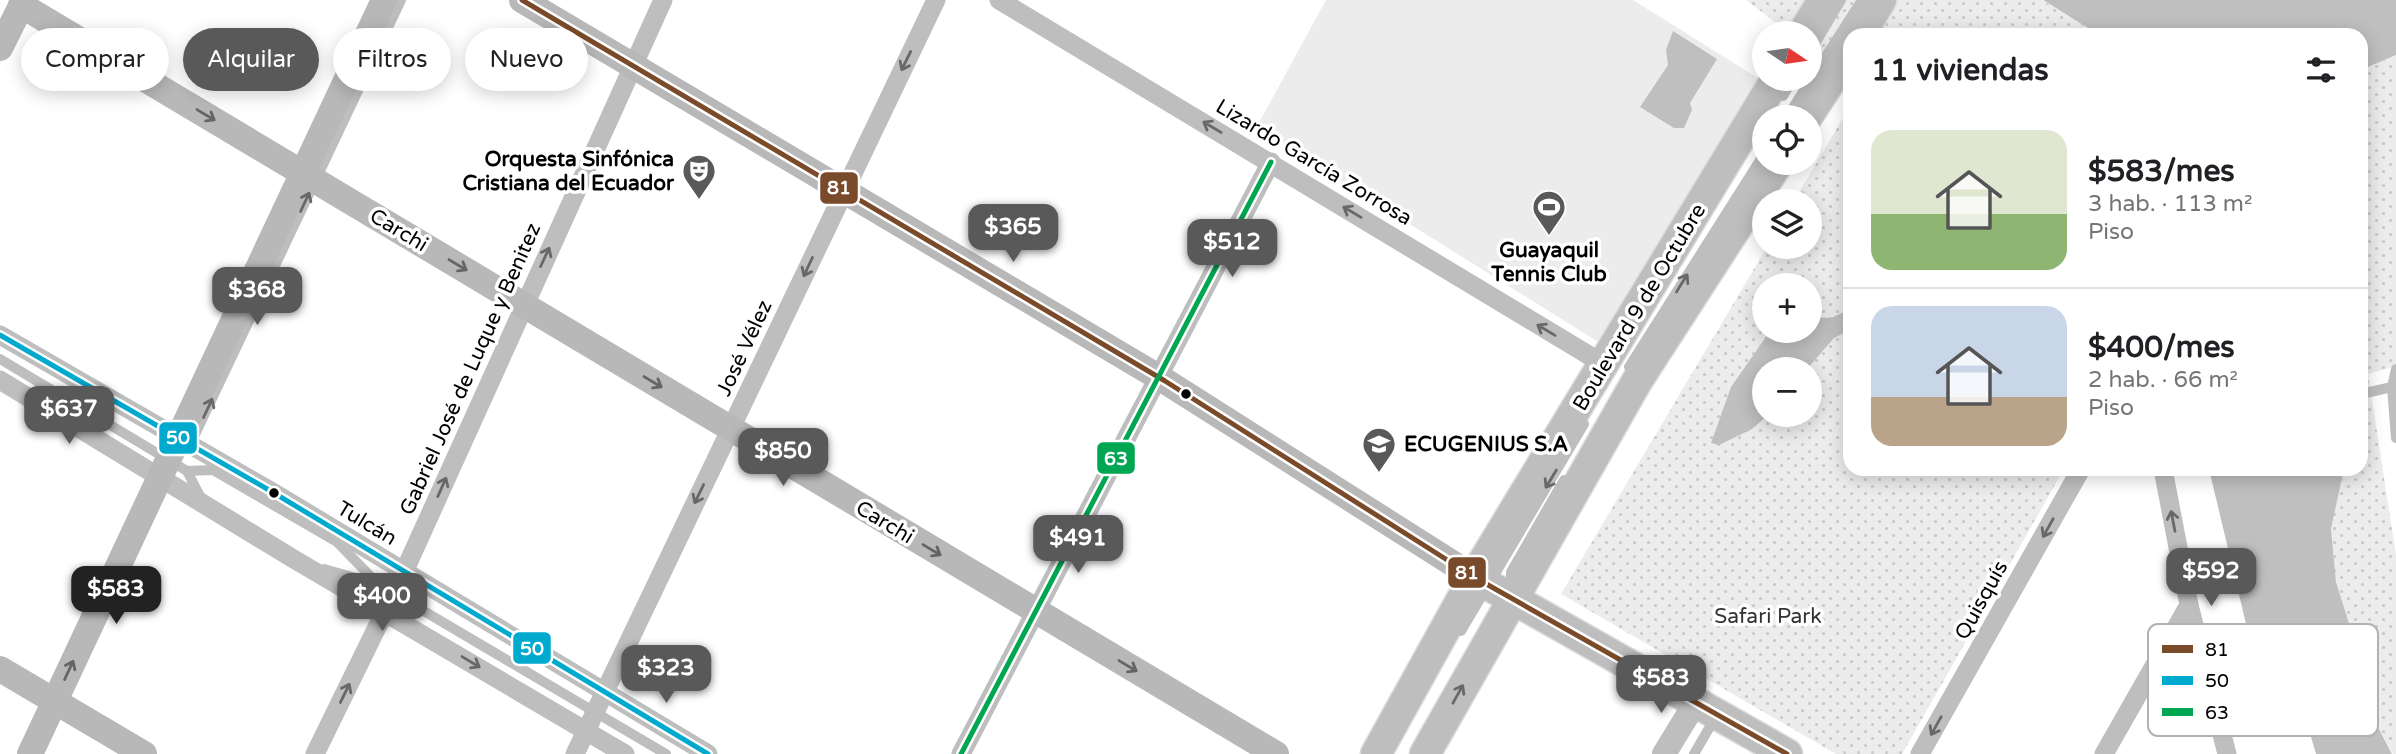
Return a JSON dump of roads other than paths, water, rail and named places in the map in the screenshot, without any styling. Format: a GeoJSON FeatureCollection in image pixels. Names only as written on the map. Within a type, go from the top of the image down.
{"type":"FeatureCollection","features":[{"type":"Feature","properties":{"kind":"main road"},"geometry":{"type":"LineString","coordinates":[[30,754],[177,459],[309,176],[384,0]]}},
{"type":"Feature","properties":{"kind":"main road"},"geometry":{"type":"LineString","coordinates":[[522,0],[1159,377],[1491,586],[1787,754]]}},
{"type":"Feature","properties":{"kind":"main road"},"geometry":{"type":"LineString","coordinates":[[1810,21],[1823,0]]}},
{"type":"Feature","properties":{"kind":"main road"},"geometry":{"type":"LineString","coordinates":[[1864,28],[1881,0]]}},
{"type":"Feature","properties":{"kind":"main road"},"geometry":{"type":"LineString","coordinates":[[0,48],[19,2]]}},
{"type":"Feature","properties":{"kind":"main road","name":"Carchi"},"geometry":{"type":"LineString","coordinates":[[19,2],[1276,754]]}},
{"type":"Feature","properties":{"kind":"main road"},"geometry":{"type":"LineString","coordinates":[[1815,105],[1843,62]]}},
{"type":"Feature","properties":{"kind":"main road","name":"Boulevard 9 de Octubre"},"geometry":{"type":"LineString","coordinates":[[1425,754],[1491,586],[1776,93]]}},
{"type":"Feature","properties":{"kind":"main road","name":"Boulevard 9 de Octubre"},"geometry":{"type":"LineString","coordinates":[[1376,754],[1637,381],[1769,175]]}},
{"type":"Feature","properties":{"kind":"main road"},"geometry":{"type":"LineString","coordinates":[[0,669],[110,754]]}},
{"type":"Feature","properties":{"kind":"main road"},"geometry":{"type":"LineString","coordinates":[[0,690],[144,754]]}},
{"type":"Feature","properties":{"kind":"street","name":"Gabriel José de Luque y Benitez"},"geometry":{"type":"LineString","coordinates":[[315,754],[384,611],[385,589],[404,572],[663,0]]}},
{"type":"Feature","properties":{"kind":"street","name":"José Vélez"},"geometry":{"type":"LineString","coordinates":[[575,754],[936,0]]}},
{"type":"Feature","properties":{"kind":"street","name":"Lizardo García Zorrosa"},"geometry":{"type":"LineString","coordinates":[[999,0],[1271,162],[1614,372]]}},
{"type":"Feature","properties":{"kind":"street"},"geometry":{"type":"LineString","coordinates":[[961,754],[1271,162]]}},
{"type":"Feature","properties":{"kind":"street","name":"Tulcán"},"geometry":{"type":"LineString","coordinates":[[0,335],[177,459],[384,611],[625,754]]}},
{"type":"Feature","properties":{"kind":"street","name":"Tulcán"},"geometry":{"type":"LineString","coordinates":[[0,380],[177,459],[404,572],[708,754]]}},
{"type":"Feature","properties":{"kind":"street","name":"Quisquís"},"geometry":{"type":"LineString","coordinates":[[1920,754],[2077,476]]}},
{"type":"Feature","properties":{"kind":"street"},"geometry":{"type":"LineString","coordinates":[[2164,476],[2194,624]]}},
{"type":"Feature","properties":{"kind":"street"},"geometry":{"type":"LineString","coordinates":[[2178,624],[2189,605]]}},
{"type":"Feature","properties":{"kind":"street"},"geometry":{"type":"LineString","coordinates":[[2104,754],[2148,677]]}},
{"type":"Feature","properties":{"kind":"street"},"geometry":{"type":"LineString","coordinates":[[1664,754],[1707,707]]}},
{"type":"Feature","properties":{"kind":"street"},"geometry":{"type":"LineString","coordinates":[[2222,736],[2227,754]]}},
{"type":"Feature","properties":{"kind":"lane"},"geometry":{"type":"LineString","coordinates":[[309,176],[401,0]]}},
{"type":"Feature","properties":{"kind":"lane"},"geometry":{"type":"LineString","coordinates":[[1822,32],[1841,0]]}},
{"type":"Feature","properties":{"kind":"lane"},"geometry":{"type":"LineString","coordinates":[[1843,28],[1861,0]]}},
{"type":"Feature","properties":{"kind":"lane"},"geometry":{"type":"LineString","coordinates":[[1795,105],[1843,28]]}},
{"type":"Feature","properties":{"kind":"lane","name":"Boulevard 9 de Octubre"},"geometry":{"type":"LineString","coordinates":[[1614,372],[1752,171]]}},
{"type":"Feature","properties":{"kind":"lane","name":"Boulevard 9 de Octubre"},"geometry":{"type":"LineString","coordinates":[[1614,372],[1701,232]]}},
{"type":"Feature","properties":{"kind":"lane"},"geometry":{"type":"LineString","coordinates":[[0,359],[177,459],[213,470],[337,542],[385,589]]}},
{"type":"Feature","properties":{"kind":"lane"},"geometry":{"type":"LineString","coordinates":[[2396,369],[2396,438]]}},
{"type":"Feature","properties":{"kind":"lane"},"geometry":{"type":"LineString","coordinates":[[2368,392],[2394,386]]}},
{"type":"Feature","properties":{"kind":"lane","name":"Boulevard 9 de Octubre"},"geometry":{"type":"LineString","coordinates":[[1455,641],[1491,586],[1588,418]]}},
{"type":"Feature","properties":{"kind":"lane","name":"Boulevard 9 de Octubre"},"geometry":{"type":"LineString","coordinates":[[1491,586],[1511,572],[1594,428]]}},
{"type":"Feature","properties":{"kind":"lane"},"geometry":{"type":"LineString","coordinates":[[177,459],[197,494],[322,569],[385,589],[666,754]]}},
{"type":"Feature","properties":{"kind":"lane"},"geometry":{"type":"LineString","coordinates":[[1694,754],[1707,707]]}},
{"type":"Feature","properties":{"kind":"place","name":"Orquesta Sinfónica Cristiana del Ecuador"},"geometry":{"type":"Point","coordinates":[699,201]}},
{"type":"Feature","properties":{"kind":"place","name":"Guayaquil Tennis Club"},"geometry":{"type":"Point","coordinates":[1549,237]}},
{"type":"Feature","properties":{"kind":"place","name":"ECUGENIUS S.A"},"geometry":{"type":"Point","coordinates":[1379,474]}},
{"type":"Feature","properties":{"kind":"park label","name":"Safari Park"},"geometry":{"type":"Point","coordinates":[1768,616]}}]}
